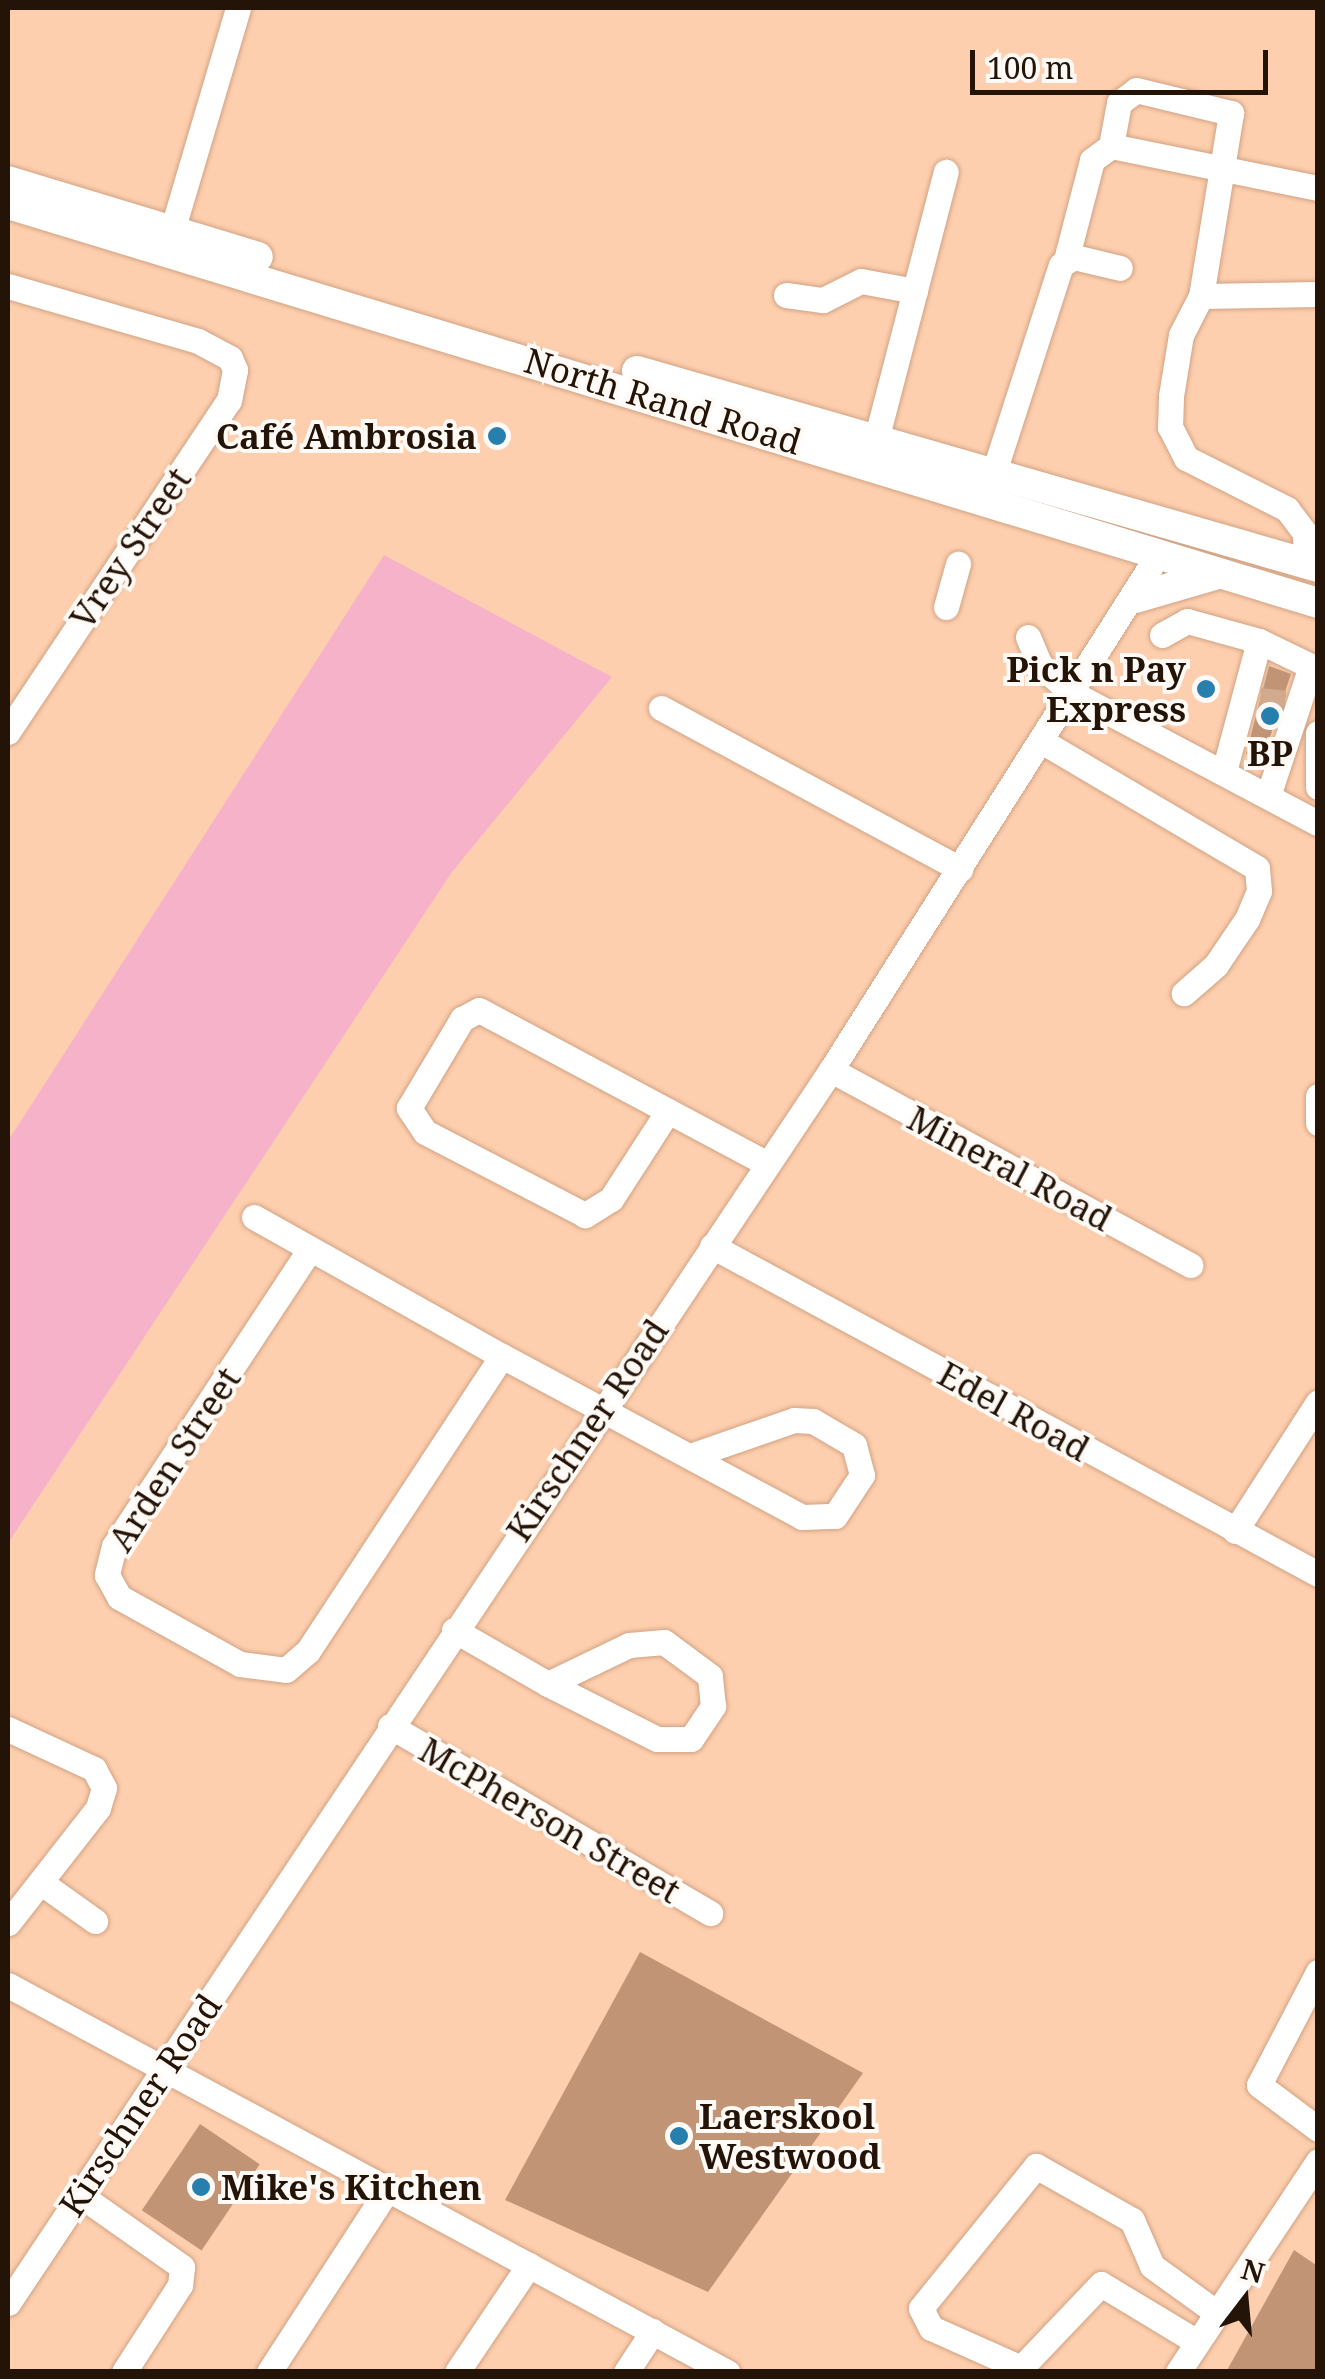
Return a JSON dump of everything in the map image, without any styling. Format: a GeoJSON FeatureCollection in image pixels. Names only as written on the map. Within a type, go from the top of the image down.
{"type":"FeatureCollection","features":[{"type":"Feature","properties":{"kind":"main road","name":"North Rand Road"},"geometry":{"type":"LineString","coordinates":[[8,181],[1312,565]]}},
{"type":"Feature","properties":{"kind":"main road","name":"North Rand Road"},"geometry":{"type":"LineString","coordinates":[[8,204],[1305,598]]}},
{"type":"Feature","properties":{"kind":"main road"},"geometry":{"type":"LineString","coordinates":[[883,437],[1133,523],[1152,535],[1160,552]]}},
{"type":"Feature","properties":{"kind":"main road"},"geometry":{"type":"LineString","coordinates":[[1119,540],[1138,594],[1226,572]]}},
{"type":"Feature","properties":{"kind":"street"},"geometry":{"type":"LineString","coordinates":[[172,231],[238,8]]}},
{"type":"Feature","properties":{"kind":"street"},"geometry":{"type":"LineString","coordinates":[[995,469],[1066,260],[1092,160],[1110,146],[1119,103],[1136,90],[1216,104],[1231,113],[1201,296],[1176,357],[1175,443],[1199,469],[1288,509],[1305,533],[1312,565]]}},
{"type":"Feature","properties":{"kind":"street"},"geometry":{"type":"LineString","coordinates":[[1110,146],[1318,188]]}},
{"type":"Feature","properties":{"kind":"street"},"geometry":{"type":"LineString","coordinates":[[883,437],[946,172]]}},
{"type":"Feature","properties":{"kind":"street"},"geometry":{"type":"LineString","coordinates":[[1066,260],[1120,268]]}},
{"type":"Feature","properties":{"kind":"street"},"geometry":{"type":"LineString","coordinates":[[786,295],[823,300],[861,281],[915,291]]}},
{"type":"Feature","properties":{"kind":"street","name":"Vrey Street"},"geometry":{"type":"LineString","coordinates":[[8,286],[198,341],[230,358],[236,370],[228,400],[8,732]]}},
{"type":"Feature","properties":{"kind":"street"},"geometry":{"type":"LineString","coordinates":[[1201,296],[1318,294]]}},
{"type":"Feature","properties":{"kind":"street","name":"Kirschner Road"},"geometry":{"type":"LineString","coordinates":[[8,2303],[831,1070],[1138,594],[1160,552]]}},
{"type":"Feature","properties":{"kind":"street"},"geometry":{"type":"LineString","coordinates":[[946,607],[958,564]]}},
{"type":"Feature","properties":{"kind":"street"},"geometry":{"type":"LineString","coordinates":[[1305,598],[1318,612]]}},
{"type":"Feature","properties":{"kind":"street"},"geometry":{"type":"LineString","coordinates":[[1162,636],[1187,621],[1259,641],[1310,666],[1303,703],[1268,796]]}},
{"type":"Feature","properties":{"kind":"street"},"geometry":{"type":"LineString","coordinates":[[1028,638],[1040,665],[1072,693],[1225,768],[1318,823]]}},
{"type":"Feature","properties":{"kind":"street"},"geometry":{"type":"LineString","coordinates":[[1225,768],[1252,699],[1259,641]]}},
{"type":"Feature","properties":{"kind":"street"},"geometry":{"type":"LineString","coordinates":[[661,708],[960,869]]}},
{"type":"Feature","properties":{"kind":"street"},"geometry":{"type":"LineString","coordinates":[[1318,732],[1318,787]]}},
{"type":"Feature","properties":{"kind":"street"},"geometry":{"type":"LineString","coordinates":[[1043,742],[1257,868],[1259,891],[1247,918],[1216,965],[1184,993]]}},
{"type":"Feature","properties":{"kind":"street"},"geometry":{"type":"LineString","coordinates":[[668,1111],[611,1199],[585,1215],[425,1132],[409,1108],[462,1019],[479,1010],[766,1163]]}},
{"type":"Feature","properties":{"kind":"street","name":"Mineral Road"},"geometry":{"type":"LineString","coordinates":[[831,1070],[1190,1265]]}},
{"type":"Feature","properties":{"kind":"street"},"geometry":{"type":"LineString","coordinates":[[1318,1096],[1318,1123]]}},
{"type":"Feature","properties":{"kind":"street"},"geometry":{"type":"LineString","coordinates":[[254,1216],[502,1356],[604,1405],[690,1456],[820,1519],[848,1506],[862,1475],[854,1444],[813,1421],[794,1420],[690,1456]]}},
{"type":"Feature","properties":{"kind":"street","name":"Edel Road"},"geometry":{"type":"LineString","coordinates":[[712,1246],[1318,1574]]}},
{"type":"Feature","properties":{"kind":"street","name":"Arden Street"},"geometry":{"type":"LineString","coordinates":[[310,1249],[114,1546],[107,1575],[119,1597],[240,1664],[286,1670],[308,1651],[502,1356]]}},
{"type":"Feature","properties":{"kind":"street"},"geometry":{"type":"LineString","coordinates":[[1235,1531],[1318,1402]]}},
{"type":"Feature","properties":{"kind":"street"},"geometry":{"type":"LineString","coordinates":[[454,1630],[548,1684],[657,1739],[691,1739],[714,1706],[710,1676],[664,1642],[630,1645],[548,1684]]}},
{"type":"Feature","properties":{"kind":"street","name":"McPherson Street"},"geometry":{"type":"LineString","coordinates":[[390,1726],[710,1913]]}},
{"type":"Feature","properties":{"kind":"street"},"geometry":{"type":"LineString","coordinates":[[8,1729],[94,1769],[104,1788],[26,1886],[8,1923]]}},
{"type":"Feature","properties":{"kind":"street"},"geometry":{"type":"LineString","coordinates":[[26,1886],[95,1920]]}},
{"type":"Feature","properties":{"kind":"street"},"geometry":{"type":"LineString","coordinates":[[1318,1972],[1260,2086],[1318,2129]]}},
{"type":"Feature","properties":{"kind":"street"},"geometry":{"type":"LineString","coordinates":[[8,1985],[727,2372]]}},
{"type":"Feature","properties":{"kind":"street"},"geometry":{"type":"LineString","coordinates":[[1178,2372],[1318,2160]]}},
{"type":"Feature","properties":{"kind":"street"},"geometry":{"type":"LineString","coordinates":[[1197,2342],[1101,2284],[1021,2368],[932,2328],[920,2308],[1036,2166],[1132,2220],[1152,2266],[1217,2312]]}},
{"type":"Feature","properties":{"kind":"street"},"geometry":{"type":"LineString","coordinates":[[269,2372],[388,2189]]}},
{"type":"Feature","properties":{"kind":"street"},"geometry":{"type":"LineString","coordinates":[[80,2195],[182,2267],[180,2285],[124,2372]]}},
{"type":"Feature","properties":{"kind":"street"},"geometry":{"type":"LineString","coordinates":[[457,2372],[528,2264]]}},
{"type":"Feature","properties":{"kind":"street"},"geometry":{"type":"LineString","coordinates":[[626,2372],[653,2331]]}},
{"type":"Feature","properties":{"kind":"shaded area"},"geometry":{"type":"Polygon","coordinates":[[[384,555],[612,677],[452,872],[8,1543],[8,1141],[384,555]]]}},
{"type":"Feature","properties":{"kind":"building"},"geometry":{"type":"Polygon","coordinates":[[[1269,666],[1291,674],[1263,758],[1246,754],[1269,666]]]}},
{"type":"Feature","properties":{"kind":"building","name":"Laerskool Westwood"},"geometry":{"type":"Polygon","coordinates":[[[640,1952],[863,2073],[708,2292],[505,2200],[640,1952]]]}},
{"type":"Feature","properties":{"kind":"building","name":"Mike's Kitchen"},"geometry":{"type":"Polygon","coordinates":[[[200,2124],[260,2164],[202,2250],[142,2210],[200,2124]]]}},
{"type":"Feature","properties":{"kind":"building"},"geometry":{"type":"Polygon","coordinates":[[[1294,2250],[1316,2265],[1318,2372],[1226,2372],[1294,2250]]]}},
{"type":"Feature","properties":{"kind":"tunnel"},"geometry":{"type":"LineString","coordinates":[[1260,700],[1290,703]]}},
{"type":"Feature","properties":{"kind":"place","name":"Café Ambrosia"},"geometry":{"type":"Point","coordinates":[497,436]}},
{"type":"Feature","properties":{"kind":"place","name":"Pick n Pay Express"},"geometry":{"type":"Point","coordinates":[1206,689]}},
{"type":"Feature","properties":{"kind":"place","name":"BP"},"geometry":{"type":"Point","coordinates":[1270,716]}},
{"type":"Feature","properties":{"kind":"place","name":"Laerskool Westwood"},"geometry":{"type":"Point","coordinates":[679,2136]}},
{"type":"Feature","properties":{"kind":"place","name":"Mike's Kitchen"},"geometry":{"type":"Point","coordinates":[201,2187]}}]}
